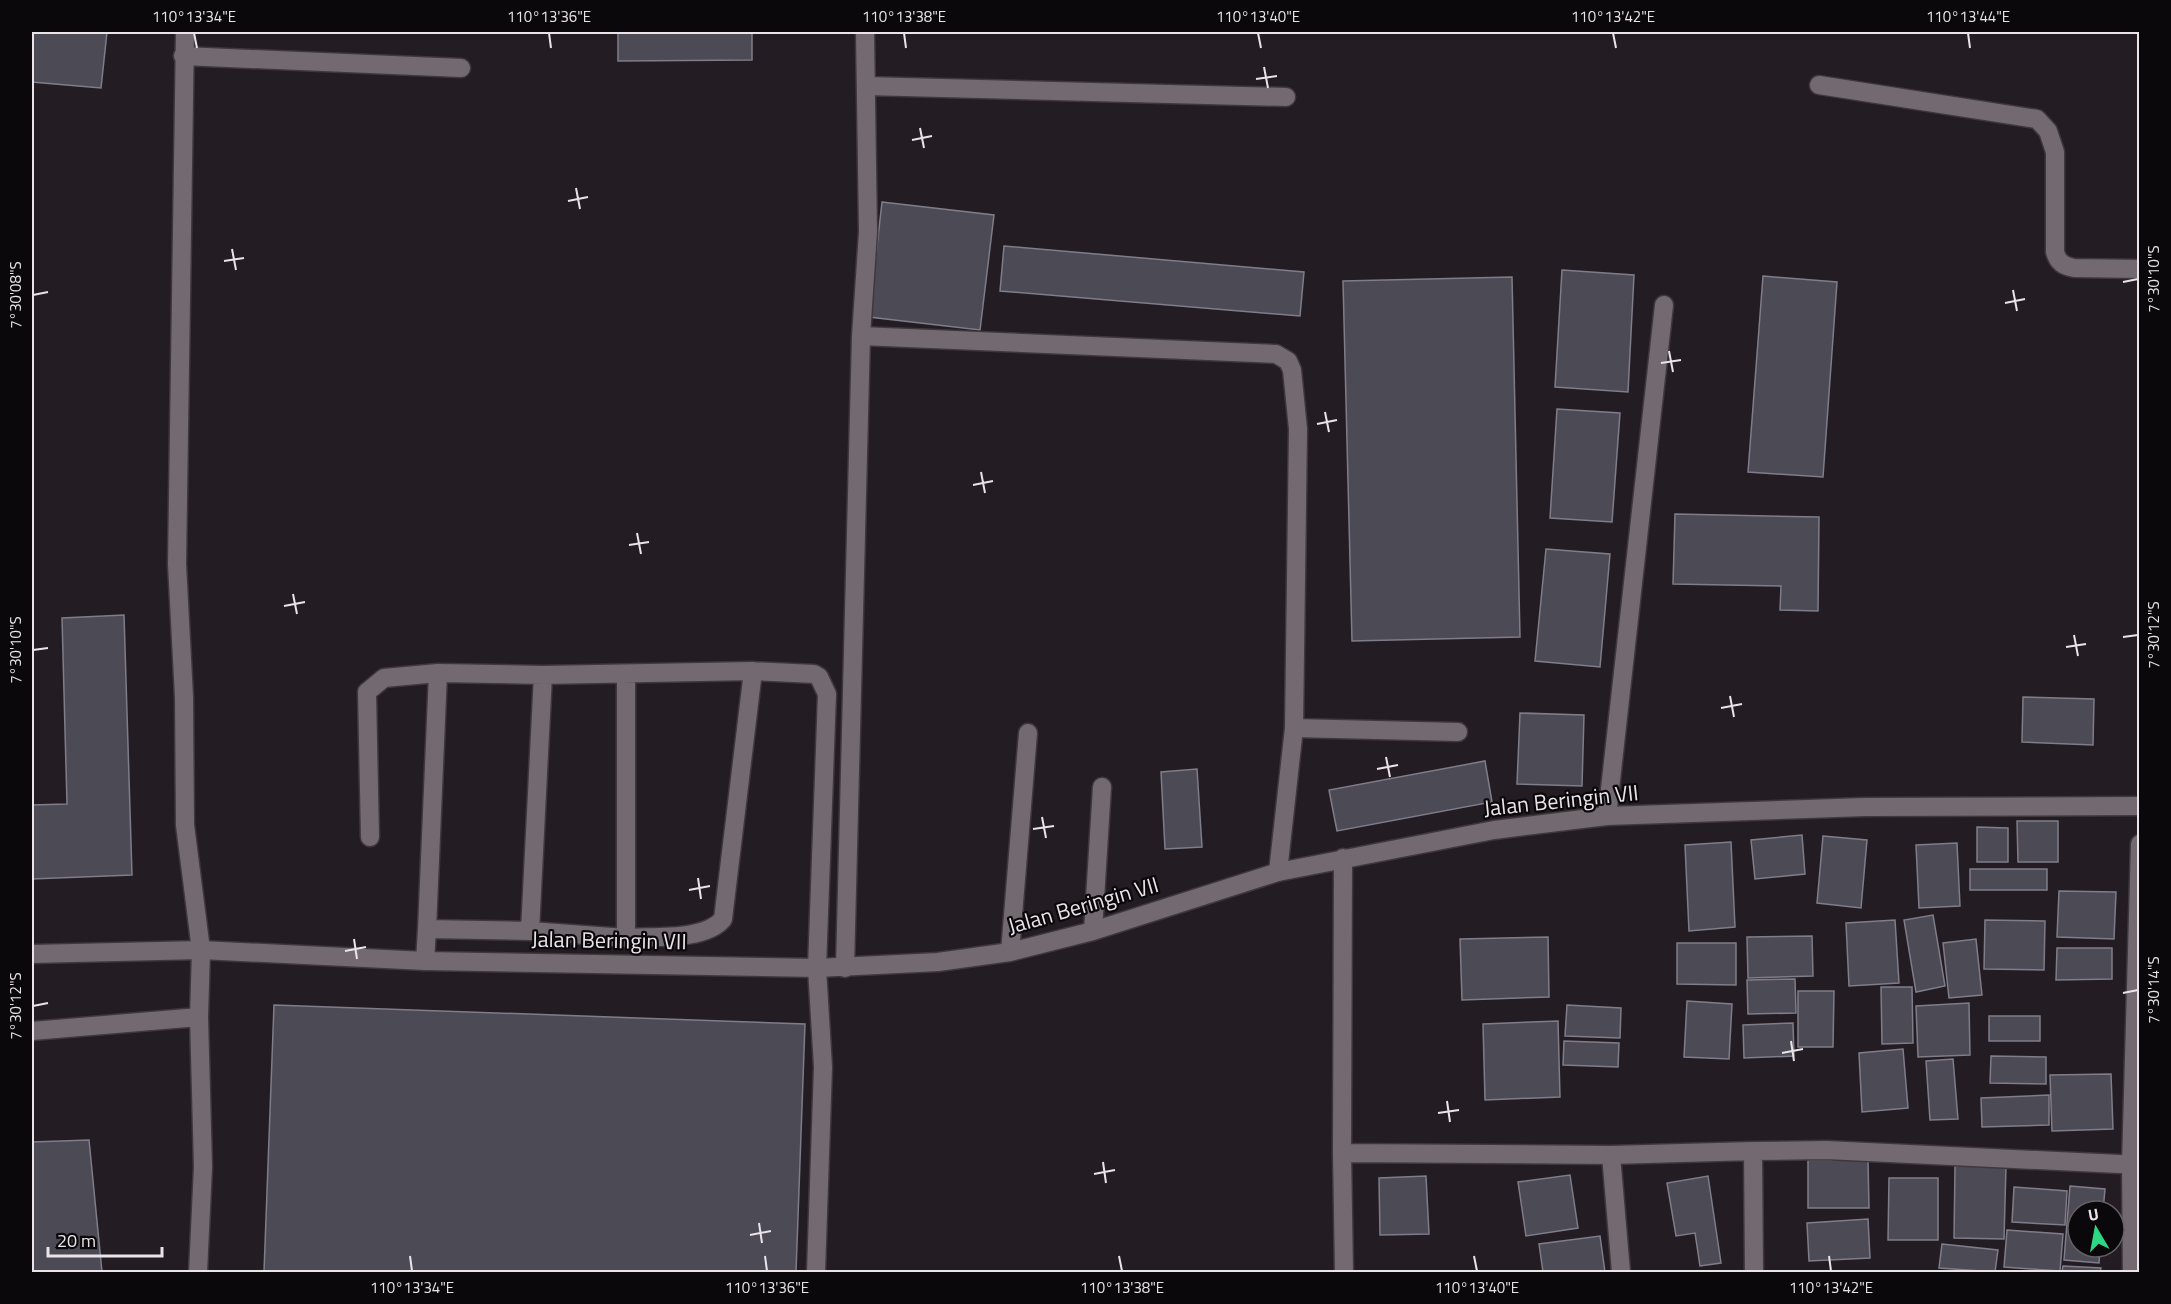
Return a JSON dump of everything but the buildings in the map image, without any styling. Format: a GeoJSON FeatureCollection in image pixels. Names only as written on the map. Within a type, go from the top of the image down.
{"type":"FeatureCollection","features":[{"type":"Feature","properties":{"kind":"street"},"geometry":{"type":"LineString","coordinates":[[185,32],[182,386],[177,564],[184,697],[185,825],[201,950],[199,1017],[203,1167],[198,1272]]}},
{"type":"Feature","properties":{"kind":"street"},"geometry":{"type":"LineString","coordinates":[[845,968],[861,336],[868,232],[865,32]]}},
{"type":"Feature","properties":{"kind":"street"},"geometry":{"type":"LineString","coordinates":[[183,56],[461,68]]}},
{"type":"Feature","properties":{"kind":"street"},"geometry":{"type":"LineString","coordinates":[[1819,85],[2037,119],[2048,131],[2055,152],[2055,252],[2059,261],[2065,267],[2074,268],[2139,269]]}},
{"type":"Feature","properties":{"kind":"street"},"geometry":{"type":"LineString","coordinates":[[866,86],[1286,97]]}},
{"type":"Feature","properties":{"kind":"street"},"geometry":{"type":"LineString","coordinates":[[1607,816],[1664,305]]}},
{"type":"Feature","properties":{"kind":"street"},"geometry":{"type":"LineString","coordinates":[[861,336],[1276,354],[1288,361],[1292,370],[1298,429],[1294,728],[1278,873]]}},
{"type":"Feature","properties":{"kind":"street"},"geometry":{"type":"LineString","coordinates":[[427,929],[530,931],[626,938],[702,933],[714,928],[723,919],[753,671]]}},
{"type":"Feature","properties":{"kind":"street"},"geometry":{"type":"LineString","coordinates":[[370,837],[367,692],[377,681],[391,676],[438,673],[626,675],[753,671],[814,674],[819,677],[826,694],[817,968],[823,1067],[816,1272]]}},
{"type":"Feature","properties":{"kind":"street"},"geometry":{"type":"LineString","coordinates":[[425,962],[438,673]]}},
{"type":"Feature","properties":{"kind":"street"},"geometry":{"type":"LineString","coordinates":[[530,931],[543,675]]}},
{"type":"Feature","properties":{"kind":"street"},"geometry":{"type":"LineString","coordinates":[[626,675],[626,938]]}},
{"type":"Feature","properties":{"kind":"street"},"geometry":{"type":"LineString","coordinates":[[1294,728],[1458,732]]}},
{"type":"Feature","properties":{"kind":"street"},"geometry":{"type":"LineString","coordinates":[[1010,952],[1028,733]]}},
{"type":"Feature","properties":{"kind":"street"},"geometry":{"type":"LineString","coordinates":[[1093,931],[1102,787]]}},
{"type":"Feature","properties":{"kind":"street","name":"Jalan Beringin VII"},"geometry":{"type":"LineString","coordinates":[[32,954],[201,950],[425,962],[817,968],[938,962],[1010,952],[1093,931],[1278,873],[1343,858],[1494,830],[1607,816],[1877,806],[2139,806]]}},
{"type":"Feature","properties":{"kind":"street"},"geometry":{"type":"LineString","coordinates":[[2132,1272],[2139,844]]}},
{"type":"Feature","properties":{"kind":"street"},"geometry":{"type":"LineString","coordinates":[[1343,858],[1344,1272]]}},
{"type":"Feature","properties":{"kind":"street"},"geometry":{"type":"LineString","coordinates":[[32,1031],[199,1017]]}},
{"type":"Feature","properties":{"kind":"street"},"geometry":{"type":"LineString","coordinates":[[1342,1153],[1611,1155],[1826,1150],[2135,1165]]}},
{"type":"Feature","properties":{"kind":"street"},"geometry":{"type":"LineString","coordinates":[[1753,1151],[1754,1272]]}},
{"type":"Feature","properties":{"kind":"street"},"geometry":{"type":"LineString","coordinates":[[1611,1155],[1621,1272]]}}]}
